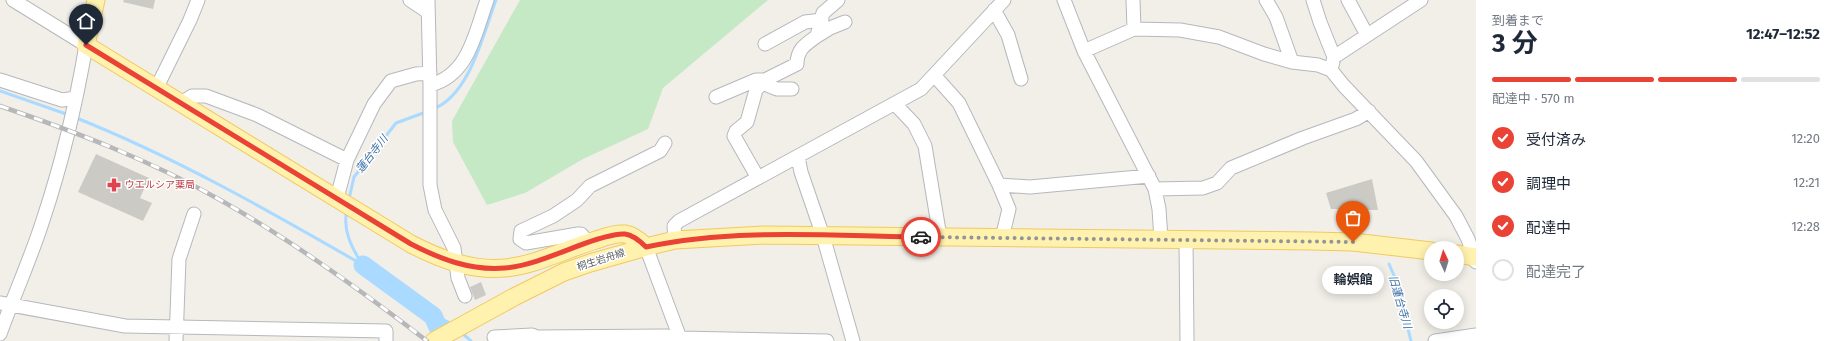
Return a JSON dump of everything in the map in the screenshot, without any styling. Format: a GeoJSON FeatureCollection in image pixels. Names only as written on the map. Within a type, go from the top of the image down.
{"type":"FeatureCollection","features":[{"type":"Feature","properties":{"kind":"main road"},"geometry":{"type":"LineString","coordinates":[[96,0],[86,45],[411,244],[443,260],[491,268],[517,266],[588,242],[614,235],[627,234],[646,247]]}},
{"type":"Feature","properties":{"kind":"main road","name":"桐生岩舟線"},"geometry":{"type":"LineString","coordinates":[[435,341],[545,281],[590,263],[675,240],[764,235],[940,238],[1161,239],[1319,241],[1388,245],[1424,249]]}},
{"type":"Feature","properties":{"kind":"main road"},"geometry":{"type":"LineString","coordinates":[[1464,256],[1476,259]]}},
{"type":"Feature","properties":{"kind":"street"},"geometry":{"type":"LineString","coordinates":[[0,334],[5,304],[44,220],[66,141],[86,45],[13,0]]}},
{"type":"Feature","properties":{"kind":"street"},"geometry":{"type":"LineString","coordinates":[[156,89],[190,20],[198,0]]}},
{"type":"Feature","properties":{"kind":"street"},"geometry":{"type":"LineString","coordinates":[[410,0],[428,6],[430,79],[429,168],[431,198],[435,210],[454,248],[458,278],[465,296]]}},
{"type":"Feature","properties":{"kind":"street"},"geometry":{"type":"LineString","coordinates":[[345,204],[347,160],[374,104],[391,81],[416,74],[441,82],[450,77],[462,64],[468,54],[487,0]]}},
{"type":"Feature","properties":{"kind":"street"},"geometry":{"type":"LineString","coordinates":[[817,36],[823,13],[838,0]]}},
{"type":"Feature","properties":{"kind":"street"},"geometry":{"type":"LineString","coordinates":[[675,240],[674,226],[679,221],[921,89],[1004,0]]}},
{"type":"Feature","properties":{"kind":"street"},"geometry":{"type":"LineString","coordinates":[[1064,0],[1084,52],[1155,189],[1159,209],[1161,239]]}},
{"type":"Feature","properties":{"kind":"street"},"geometry":{"type":"LineString","coordinates":[[1133,0],[1134,29]]}},
{"type":"Feature","properties":{"kind":"street"},"geometry":{"type":"LineString","coordinates":[[1266,0],[1276,17],[1292,62]]}},
{"type":"Feature","properties":{"kind":"street"},"geometry":{"type":"LineString","coordinates":[[1313,0],[1333,64],[1344,86],[1416,161],[1456,216],[1476,259]]}},
{"type":"Feature","properties":{"kind":"street"},"geometry":{"type":"LineString","coordinates":[[1348,0],[1367,35]]}},
{"type":"Feature","properties":{"kind":"street"},"geometry":{"type":"LineString","coordinates":[[1084,52],[1134,29],[1180,30],[1219,37],[1264,54],[1292,62],[1318,65],[1333,64],[1367,35],[1421,0]]}},
{"type":"Feature","properties":{"kind":"street"},"geometry":{"type":"LineString","coordinates":[[994,10],[1008,34],[1021,79]]}},
{"type":"Feature","properties":{"kind":"street"},"geometry":{"type":"LineString","coordinates":[[766,44],[805,22],[822,20]]}},
{"type":"Feature","properties":{"kind":"street"},"geometry":{"type":"LineString","coordinates":[[758,178],[734,136],[736,131],[747,122],[756,90],[763,81],[797,64],[797,56],[801,48],[830,28],[845,22]]}},
{"type":"Feature","properties":{"kind":"street"},"geometry":{"type":"LineString","coordinates":[[934,75],[959,103],[999,185],[1009,209],[1002,238]]}},
{"type":"Feature","properties":{"kind":"street"},"geometry":{"type":"LineString","coordinates":[[0,80],[62,100],[76,98]]}},
{"type":"Feature","properties":{"kind":"street"},"geometry":{"type":"LineString","coordinates":[[716,97],[756,80],[763,81],[777,89],[792,89]]}},
{"type":"Feature","properties":{"kind":"street"},"geometry":{"type":"LineString","coordinates":[[181,103],[192,96],[206,96],[257,115],[347,160]]}},
{"type":"Feature","properties":{"kind":"street"},"geometry":{"type":"LineString","coordinates":[[895,104],[914,124],[925,146],[940,238]]}},
{"type":"Feature","properties":{"kind":"street"},"geometry":{"type":"LineString","coordinates":[[1155,189],[1203,188],[1217,183],[1231,168],[1303,138],[1356,119],[1369,111]]}},
{"type":"Feature","properties":{"kind":"street"},"geometry":{"type":"LineString","coordinates":[[588,242],[581,234],[526,243],[520,238],[521,231],[553,216],[577,200],[590,186],[660,151],[665,143]]}},
{"type":"Feature","properties":{"kind":"street"},"geometry":{"type":"LineString","coordinates":[[798,157],[800,172],[823,236],[853,341]]}},
{"type":"Feature","properties":{"kind":"street"},"geometry":{"type":"LineString","coordinates":[[999,185],[1030,187],[1149,176]]}},
{"type":"Feature","properties":{"kind":"street"},"geometry":{"type":"LineString","coordinates":[[177,335],[179,259],[194,214]]}},
{"type":"Feature","properties":{"kind":"street"},"geometry":{"type":"LineString","coordinates":[[1186,240],[1187,341]]}},
{"type":"Feature","properties":{"kind":"street"},"geometry":{"type":"LineString","coordinates":[[646,247],[680,338]]}},
{"type":"Feature","properties":{"kind":"street"},"geometry":{"type":"LineString","coordinates":[[5,304],[177,335],[386,336]]}},
{"type":"Feature","properties":{"kind":"street"},"geometry":{"type":"LineString","coordinates":[[494,337],[532,335],[537,337],[666,336],[680,338],[827,341]]}},
{"type":"Feature","properties":{"kind":"street"},"geometry":{"type":"LineString","coordinates":[[1435,341],[1476,335]]}},
{"type":"Feature","properties":{"kind":"green space"},"geometry":{"type":"Polygon","coordinates":[[[520,0],[768,0],[663,88],[648,129],[583,159],[525,193],[487,205],[453,142],[452,121],[520,0]]]}},
{"type":"Feature","properties":{"kind":"building"},"geometry":{"type":"Polygon","coordinates":[[[124,0],[155,0],[153,9],[123,2],[124,0]]]}},
{"type":"Feature","properties":{"kind":"building","name":"ウエルシア薬局"},"geometry":{"type":"Polygon","coordinates":[[[96,154],[149,178],[140,198],[152,203],[143,221],[78,192],[96,154]]]}},
{"type":"Feature","properties":{"kind":"building"},"geometry":{"type":"Polygon","coordinates":[[[1372,179],[1378,210],[1331,209],[1326,193],[1372,179]]]}},
{"type":"Feature","properties":{"kind":"building"},"geometry":{"type":"Polygon","coordinates":[[[481,282],[486,295],[475,300],[470,287],[481,282]]]}},
{"type":"Feature","properties":{"kind":"waterway","name":"蓮台寺川"},"geometry":{"type":"LineString","coordinates":[[433,109],[446,102],[457,91],[466,77],[474,62],[496,0]]}},
{"type":"Feature","properties":{"kind":"waterway"},"geometry":{"type":"LineString","coordinates":[[0,91],[69,115]]}},
{"type":"Feature","properties":{"kind":"waterway","name":"蓮台寺川"},"geometry":{"type":"LineString","coordinates":[[349,199],[354,177],[396,123],[426,112]]}},
{"type":"Feature","properties":{"kind":"waterway"},"geometry":{"type":"LineString","coordinates":[[74,117],[149,149],[185,167],[257,205],[363,265]]}},
{"type":"Feature","properties":{"kind":"waterway","name":"蓮台寺川"},"geometry":{"type":"LineString","coordinates":[[347,210],[347,232],[355,252],[362,264]]}},
{"type":"Feature","properties":{"kind":"waterway","name":"旧蓮台寺川"},"geometry":{"type":"LineString","coordinates":[[1389,264],[1396,280],[1411,341]]}},
{"type":"Feature","properties":{"kind":"waterway","name":"蓮台寺川"},"geometry":{"type":"LineString","coordinates":[[363,265],[433,316],[438,327]]}},
{"type":"Feature","properties":{"kind":"waterway","name":"蓮台寺川"},"geometry":{"type":"LineString","coordinates":[[433,316],[448,322]]}},
{"type":"Feature","properties":{"kind":"waterway","name":"蓮台寺川"},"geometry":{"type":"LineString","coordinates":[[463,334],[471,341]]}},
{"type":"Feature","properties":{"kind":"railway"},"geometry":{"type":"LineString","coordinates":[[0,106],[113,148],[195,186],[249,217],[301,250],[378,304],[427,341]]}},
{"type":"Feature","properties":{"kind":"way so far"},"geometry":{"type":"LineString","coordinates":[[921,237],[1353,242]]}},
{"type":"Feature","properties":{"kind":"place","name":"ウエルシア薬局"},"geometry":{"type":"Point","coordinates":[114,185]}},
{"type":"Feature","properties":{"kind":"place","name":"輪娯館"},"geometry":{"type":"Point","coordinates":[1353,242]}},
{"type":"Feature","properties":{"kind":"route"},"geometry":{"type":"LineString","coordinates":[[86,45],[411,244],[443,260],[474,266],[504,268],[529,263],[588,242],[622,234],[631,235],[646,247],[675,240],[695,240],[728,236],[921,237]]}}]}
